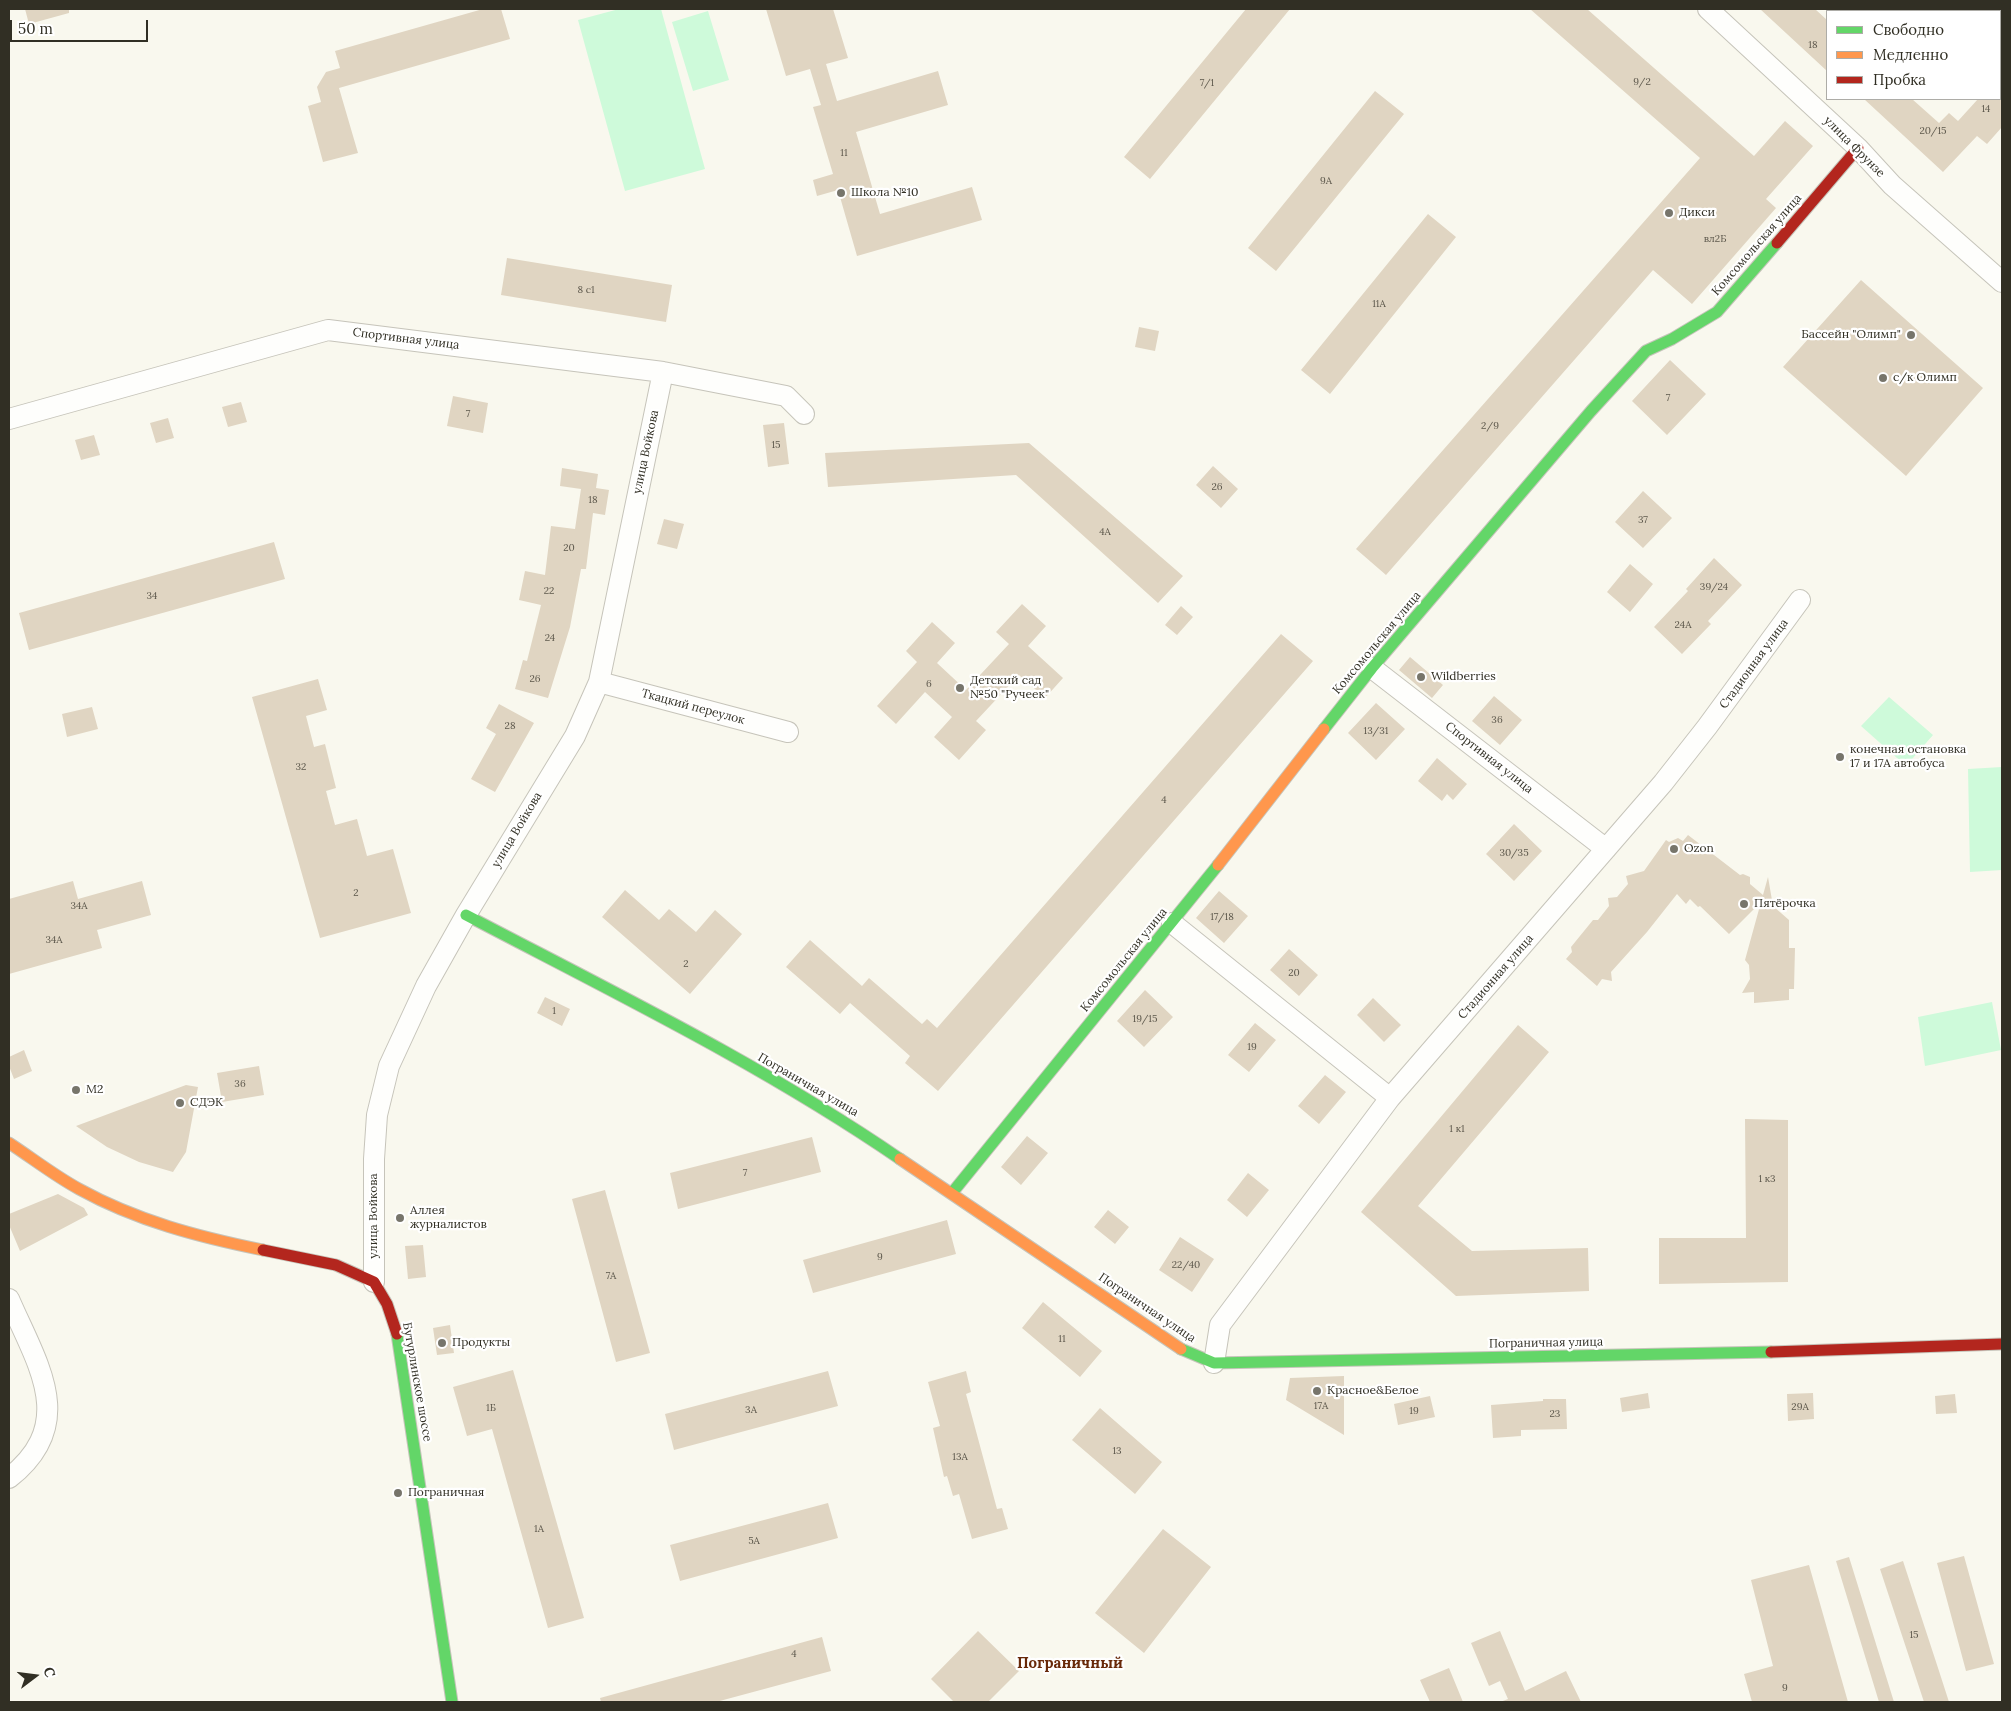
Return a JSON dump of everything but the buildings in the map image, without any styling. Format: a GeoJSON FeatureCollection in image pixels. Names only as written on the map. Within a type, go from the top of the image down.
{"type":"FeatureCollection","features":[{"type":"Feature","properties":{"kind":"street","name":"улица Фрунзе"},"geometry":{"type":"LineString","coordinates":[[1708,9],[1858,148],[1892,185],[2002,282]]}},
{"type":"Feature","properties":{"kind":"street","name":"Комсомольская улица"},"geometry":{"type":"LineString","coordinates":[[952,1193],[1172,924],[1372,668],[1591,411],[1646,351],[1672,339],[1717,312],[1858,148]]}},
{"type":"Feature","properties":{"kind":"street","name":"Спортивная улица"},"geometry":{"type":"LineString","coordinates":[[9,419],[328,330],[663,372],[786,396],[804,414]]}},
{"type":"Feature","properties":{"kind":"street","name":"улица Войкова"},"geometry":{"type":"LineString","coordinates":[[374,1282],[374,1159],[377,1115],[389,1066],[426,986],[466,915],[575,736],[599,682],[663,372]]}},
{"type":"Feature","properties":{"kind":"street","name":"Стадионная улица"},"geometry":{"type":"LineString","coordinates":[[1214,1363],[1220,1326],[1390,1098],[1606,849],[1708,727],[1800,600]]}},
{"type":"Feature","properties":{"kind":"street","name":"Спортивная улица"},"geometry":{"type":"LineString","coordinates":[[1372,668],[1606,849]]}},
{"type":"Feature","properties":{"kind":"street","name":"Ткацкий переулок"},"geometry":{"type":"LineString","coordinates":[[599,682],[788,732]]}},
{"type":"Feature","properties":{"kind":"street","name":"Пограничная улица"},"geometry":{"type":"LineString","coordinates":[[466,915],[690,1034],[845,1121],[1185,1352],[1214,1363],[1833,1350],[2002,1344]]}},
{"type":"Feature","properties":{"kind":"street"},"geometry":{"type":"LineString","coordinates":[[1172,924],[1390,1098]]}},
{"type":"Feature","properties":{"kind":"street"},"geometry":{"type":"LineString","coordinates":[[9,1143],[79,1189],[143,1218],[203,1238],[336,1265],[374,1282]]}},
{"type":"Feature","properties":{"kind":"street","name":"Бутурлинское шоссе"},"geometry":{"type":"LineString","coordinates":[[374,1282],[387,1304],[397,1334],[452,1702]]}},
{"type":"Feature","properties":{"kind":"street"},"geometry":{"type":"LineString","coordinates":[[9,1299],[42,1376],[49,1408],[46,1431],[36,1452],[9,1478]]}},
{"type":"Feature","properties":{"kind":"green space"},"geometry":{"type":"Polygon","coordinates":[[[619,9],[661,9],[705,169],[625,191],[578,20],[619,9]]]}},
{"type":"Feature","properties":{"kind":"green space"},"geometry":{"type":"Polygon","coordinates":[[[708,11],[729,80],[693,91],[672,22],[708,11]]]}},
{"type":"Feature","properties":{"kind":"green space"},"geometry":{"type":"Polygon","coordinates":[[[1889,697],[1933,735],[1906,766],[1861,726],[1889,697]]]}},
{"type":"Feature","properties":{"kind":"green space"},"geometry":{"type":"Polygon","coordinates":[[[2002,767],[2002,870],[1970,872],[1968,769],[2002,767]]]}},
{"type":"Feature","properties":{"kind":"green space"},"geometry":{"type":"Polygon","coordinates":[[[1992,1002],[2001,1050],[1925,1066],[1918,1017],[1992,1002]]]}},
{"type":"Feature","properties":{"kind":"traffic: fast"},"geometry":{"type":"LineString","coordinates":[[1324,729],[1372,668],[1591,411],[1646,351],[1672,339],[1717,312],[1777,243]]}},
{"type":"Feature","properties":{"kind":"traffic: fast"},"geometry":{"type":"LineString","coordinates":[[952,1193],[1218,865]]}},
{"type":"Feature","properties":{"kind":"traffic: fast"},"geometry":{"type":"LineString","coordinates":[[466,915],[632,1001],[741,1061],[795,1092],[900,1159]]}},
{"type":"Feature","properties":{"kind":"traffic: fast"},"geometry":{"type":"LineString","coordinates":[[397,1334],[452,1702]]}},
{"type":"Feature","properties":{"kind":"traffic: fast"},"geometry":{"type":"LineString","coordinates":[[1181,1349],[1214,1363],[1771,1352]]}},
{"type":"Feature","properties":{"kind":"traffic: slow"},"geometry":{"type":"LineString","coordinates":[[1218,865],[1324,729]]}},
{"type":"Feature","properties":{"kind":"traffic: slow"},"geometry":{"type":"LineString","coordinates":[[9,1143],[70,1184],[123,1210],[169,1227],[263,1250]]}},
{"type":"Feature","properties":{"kind":"traffic: slow"},"geometry":{"type":"LineString","coordinates":[[900,1159],[1181,1349]]}},
{"type":"Feature","properties":{"kind":"traffic: jam"},"geometry":{"type":"LineString","coordinates":[[1777,243],[1858,148]]}},
{"type":"Feature","properties":{"kind":"traffic: jam"},"geometry":{"type":"LineString","coordinates":[[263,1250],[336,1265],[374,1282],[387,1304],[397,1334]]}},
{"type":"Feature","properties":{"kind":"traffic: jam"},"geometry":{"type":"LineString","coordinates":[[1771,1352],[2002,1344]]}},
{"type":"Feature","properties":{"kind":"place","name":"Школа №10"},"geometry":{"type":"Point","coordinates":[841,193]}},
{"type":"Feature","properties":{"kind":"place","name":"Дикси"},"geometry":{"type":"Point","coordinates":[1669,213]}},
{"type":"Feature","properties":{"kind":"place","name":"Бассейн \"Олимп\""},"geometry":{"type":"Point","coordinates":[1911,335]}},
{"type":"Feature","properties":{"kind":"place","name":"с/к Олимп"},"geometry":{"type":"Point","coordinates":[1883,378]}},
{"type":"Feature","properties":{"kind":"place","name":"Wildberries"},"geometry":{"type":"Point","coordinates":[1421,677]}},
{"type":"Feature","properties":{"kind":"place","name":"Детский сад №50 \"Ручеек\""},"geometry":{"type":"Point","coordinates":[960,688]}},
{"type":"Feature","properties":{"kind":"place","name":"конечная остановка 17 и 17А автобуса"},"geometry":{"type":"Point","coordinates":[1840,757]}},
{"type":"Feature","properties":{"kind":"place","name":"Ozon"},"geometry":{"type":"Point","coordinates":[1674,849]}},
{"type":"Feature","properties":{"kind":"place","name":"Пятёрочка"},"geometry":{"type":"Point","coordinates":[1744,904]}},
{"type":"Feature","properties":{"kind":"place","name":"М2"},"geometry":{"type":"Point","coordinates":[76,1090]}},
{"type":"Feature","properties":{"kind":"place","name":"СДЭК"},"geometry":{"type":"Point","coordinates":[180,1103]}},
{"type":"Feature","properties":{"kind":"place","name":"Аллея журналистов"},"geometry":{"type":"Point","coordinates":[400,1218]}},
{"type":"Feature","properties":{"kind":"place","name":"Продукты"},"geometry":{"type":"Point","coordinates":[442,1343]}},
{"type":"Feature","properties":{"kind":"place","name":"Красное&Белое"},"geometry":{"type":"Point","coordinates":[1317,1391]}},
{"type":"Feature","properties":{"kind":"place","name":"Пограничная"},"geometry":{"type":"Point","coordinates":[398,1493]}},
{"type":"Feature","properties":{"kind":"district","name":"Пограничный"},"geometry":{"type":"Point","coordinates":[1070,1664]}}]}
